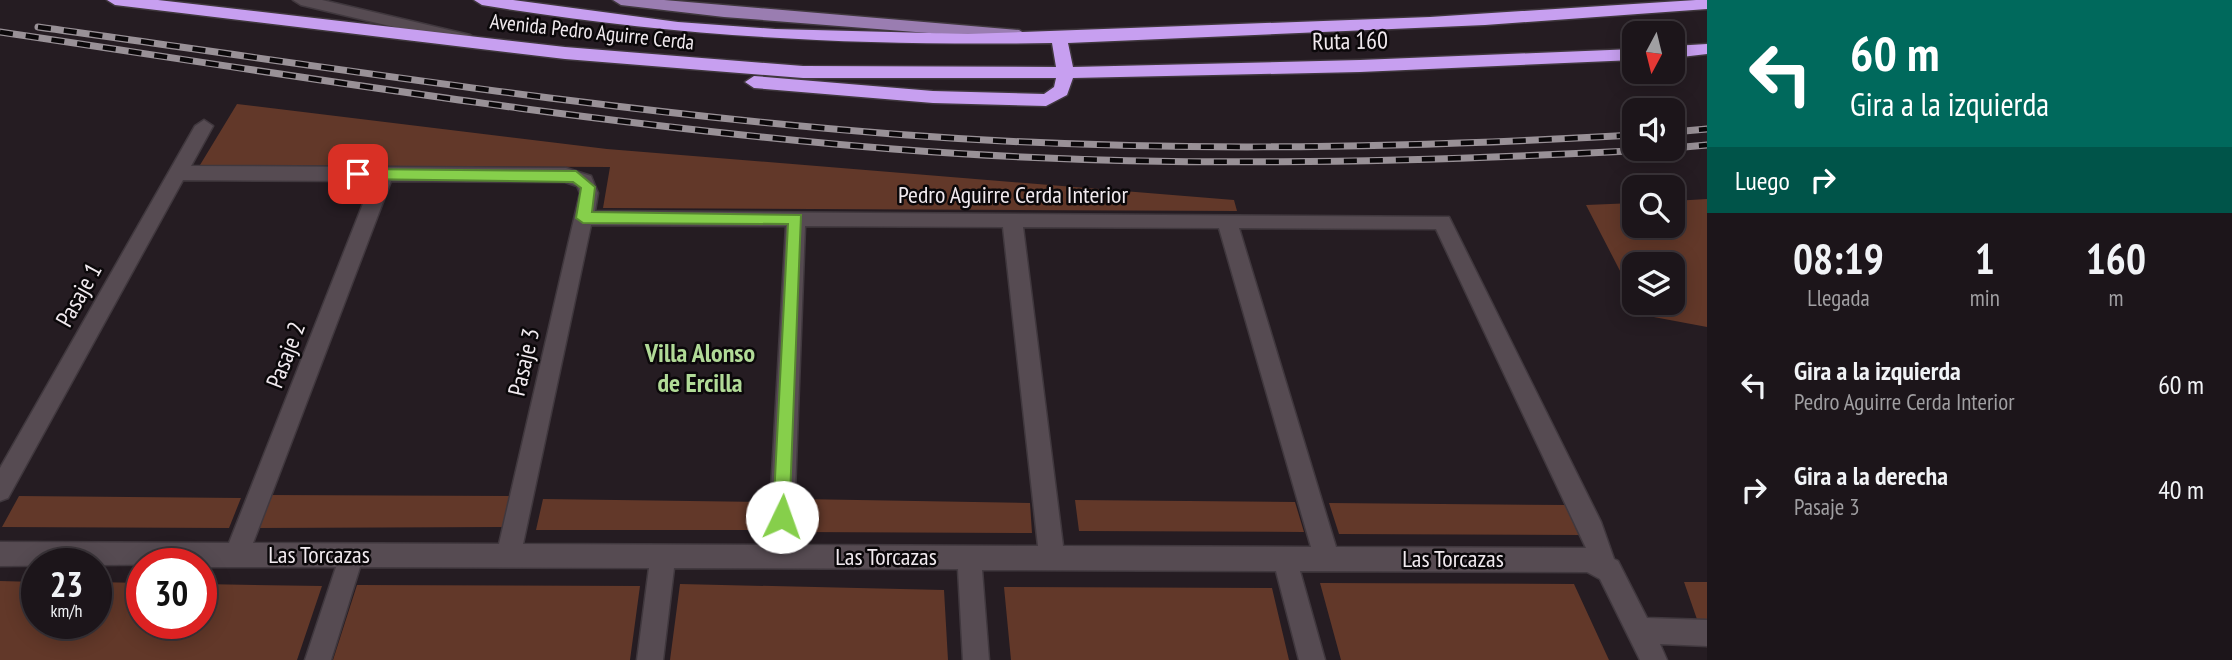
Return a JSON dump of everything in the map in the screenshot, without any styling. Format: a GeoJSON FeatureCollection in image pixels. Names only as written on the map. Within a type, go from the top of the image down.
{"type":"FeatureCollection","features":[{"type":"Feature","properties":{"kind":"highway","name":"Avenida Pedro Aguirre Cerda"},"geometry":{"type":"LineString","coordinates":[[115,0],[633,60],[848,74],[1066,73]]}},
{"type":"Feature","properties":{"kind":"highway","name":"Avenida Pedro Aguirre Cerda"},"geometry":{"type":"LineString","coordinates":[[482,0],[610,21],[752,36],[905,41],[1059,39]]}},
{"type":"Feature","properties":{"kind":"highway","name":"Ruta 160"},"geometry":{"type":"LineString","coordinates":[[1059,39],[1547,17],[1707,4]]}},
{"type":"Feature","properties":{"kind":"highway"},"geometry":{"type":"LineString","coordinates":[[633,60],[741,80],[835,91],[1038,101],[1059,94],[1066,73],[1059,39]]}},
{"type":"Feature","properties":{"kind":"highway"},"geometry":{"type":"LineString","coordinates":[[1685,51],[1707,50]]}},
{"type":"Feature","properties":{"kind":"highway","name":"Ruta 160"},"geometry":{"type":"LineString","coordinates":[[1066,73],[1374,66],[1622,56]]}},
{"type":"Feature","properties":{"kind":"main road","name":"Avenida Pedro Aguirre Cerda"},"geometry":{"type":"LineString","coordinates":[[621,0],[724,12],[1059,39]]}},
{"type":"Feature","properties":{"kind":"street"},"geometry":{"type":"LineString","coordinates":[[301,0],[486,44]]}},
{"type":"Feature","properties":{"kind":"street","name":"Pasaje 1"},"geometry":{"type":"LineString","coordinates":[[0,490],[204,126]]}},
{"type":"Feature","properties":{"kind":"street"},"geometry":{"type":"LineString","coordinates":[[177,173],[384,174]]}},
{"type":"Feature","properties":{"kind":"street","name":"Pasaje 3"},"geometry":{"type":"LineString","coordinates":[[384,174],[566,175],[584,181],[589,193],[508,556]]}},
{"type":"Feature","properties":{"kind":"street","name":"Pasaje 2"},"geometry":{"type":"LineString","coordinates":[[237,554],[384,174]]}},
{"type":"Feature","properties":{"kind":"street","name":"Pedro Aguirre Cerda Interior"},"geometry":{"type":"LineString","coordinates":[[583,218],[1442,222],[1592,530],[1603,565]]}},
{"type":"Feature","properties":{"kind":"street"},"geometry":{"type":"LineString","coordinates":[[780,556],[796,219]]}},
{"type":"Feature","properties":{"kind":"street"},"geometry":{"type":"LineString","coordinates":[[1012,220],[1052,558]]}},
{"type":"Feature","properties":{"kind":"street"},"geometry":{"type":"LineString","coordinates":[[1227,221],[1327,559]]}},
{"type":"Feature","properties":{"kind":"street","name":"Las Torcazas"},"geometry":{"type":"LineString","coordinates":[[0,554],[1589,559],[1603,565]]}},
{"type":"Feature","properties":{"kind":"street"},"geometry":{"type":"LineString","coordinates":[[318,660],[352,555]]}},
{"type":"Feature","properties":{"kind":"street"},"geometry":{"type":"LineString","coordinates":[[650,660],[663,556]]}},
{"type":"Feature","properties":{"kind":"street"},"geometry":{"type":"LineString","coordinates":[[969,557],[976,660]]}},
{"type":"Feature","properties":{"kind":"street"},"geometry":{"type":"LineString","coordinates":[[1285,559],[1312,660]]}},
{"type":"Feature","properties":{"kind":"street"},"geometry":{"type":"LineString","coordinates":[[1603,565],[1612,576],[1654,660]]}},
{"type":"Feature","properties":{"kind":"street"},"geometry":{"type":"LineString","coordinates":[[1639,631],[1707,633]]}},
{"type":"Feature","properties":{"kind":"shaded area"},"geometry":{"type":"Polygon","coordinates":[[[237,104],[607,149],[1234,200],[1237,211],[603,208],[610,167],[200,165],[237,104]]]}},
{"type":"Feature","properties":{"kind":"shaded area"},"geometry":{"type":"Polygon","coordinates":[[[1707,199],[1707,327],[1643,315],[1685,315],[1685,252],[1622,252],[1622,275],[1586,205],[1622,204],[1622,238],[1685,238],[1685,200],[1707,199]]]}},
{"type":"Feature","properties":{"kind":"shaded area"},"geometry":{"type":"Polygon","coordinates":[[[271,495],[510,496],[504,527],[259,528],[271,495]]]}},
{"type":"Feature","properties":{"kind":"shaded area"},"geometry":{"type":"Polygon","coordinates":[[[19,496],[241,498],[229,528],[2,527],[19,496]]]}},
{"type":"Feature","properties":{"kind":"shaded area"},"geometry":{"type":"Polygon","coordinates":[[[543,499],[769,502],[768,530],[536,530],[543,499]]]}},
{"type":"Feature","properties":{"kind":"shaded area"},"geometry":{"type":"Polygon","coordinates":[[[800,499],[1030,503],[1032,533],[798,532],[800,499]]]}},
{"type":"Feature","properties":{"kind":"shaded area"},"geometry":{"type":"Polygon","coordinates":[[[1075,500],[1295,502],[1304,532],[1079,531],[1075,500]]]}},
{"type":"Feature","properties":{"kind":"shaded area"},"geometry":{"type":"Polygon","coordinates":[[[1329,503],[1569,505],[1583,535],[1339,534],[1329,503]]]}},
{"type":"Feature","properties":{"kind":"shaded area"},"geometry":{"type":"Polygon","coordinates":[[[0,581],[21,582],[21,639],[112,639],[112,582],[126,583],[126,639],[217,639],[217,584],[322,586],[297,660],[0,660],[0,581]]]}},
{"type":"Feature","properties":{"kind":"shaded area"},"geometry":{"type":"Polygon","coordinates":[[[1684,582],[1707,582],[1707,648],[1684,582]]]}},
{"type":"Feature","properties":{"kind":"shaded area"},"geometry":{"type":"Polygon","coordinates":[[[1320,583],[1574,584],[1609,660],[1341,660],[1320,583]]]}},
{"type":"Feature","properties":{"kind":"shaded area"},"geometry":{"type":"Polygon","coordinates":[[[680,584],[944,590],[948,660],[670,660],[680,584]]]}},
{"type":"Feature","properties":{"kind":"shaded area"},"geometry":{"type":"Polygon","coordinates":[[[357,585],[640,586],[630,660],[333,660],[357,585]]]}},
{"type":"Feature","properties":{"kind":"shaded area"},"geometry":{"type":"Polygon","coordinates":[[[1004,587],[1272,588],[1289,660],[1011,660],[1004,587]]]}},
{"type":"Feature","properties":{"kind":"railway"},"geometry":{"type":"LineString","coordinates":[[38,27],[572,101],[893,134],[1078,144],[1263,147],[1622,136]]}},
{"type":"Feature","properties":{"kind":"railway"},"geometry":{"type":"LineString","coordinates":[[0,32],[557,113],[893,149],[1086,159],[1279,162],[1473,158],[1622,151]]}},
{"type":"Feature","properties":{"kind":"railway"},"geometry":{"type":"LineString","coordinates":[[1685,131],[1707,129]]}},
{"type":"Feature","properties":{"kind":"railway"},"geometry":{"type":"LineString","coordinates":[[1685,147],[1707,145]]}},
{"type":"Feature","properties":{"kind":"district","name":"Villa Alonso de Ercilla"},"geometry":{"type":"Point","coordinates":[700,368]}},
{"type":"Feature","properties":{"kind":"route"},"geometry":{"type":"LineString","coordinates":[[358,174],[576,176],[584,181],[589,193],[583,218],[796,219],[782,517]]}}]}
